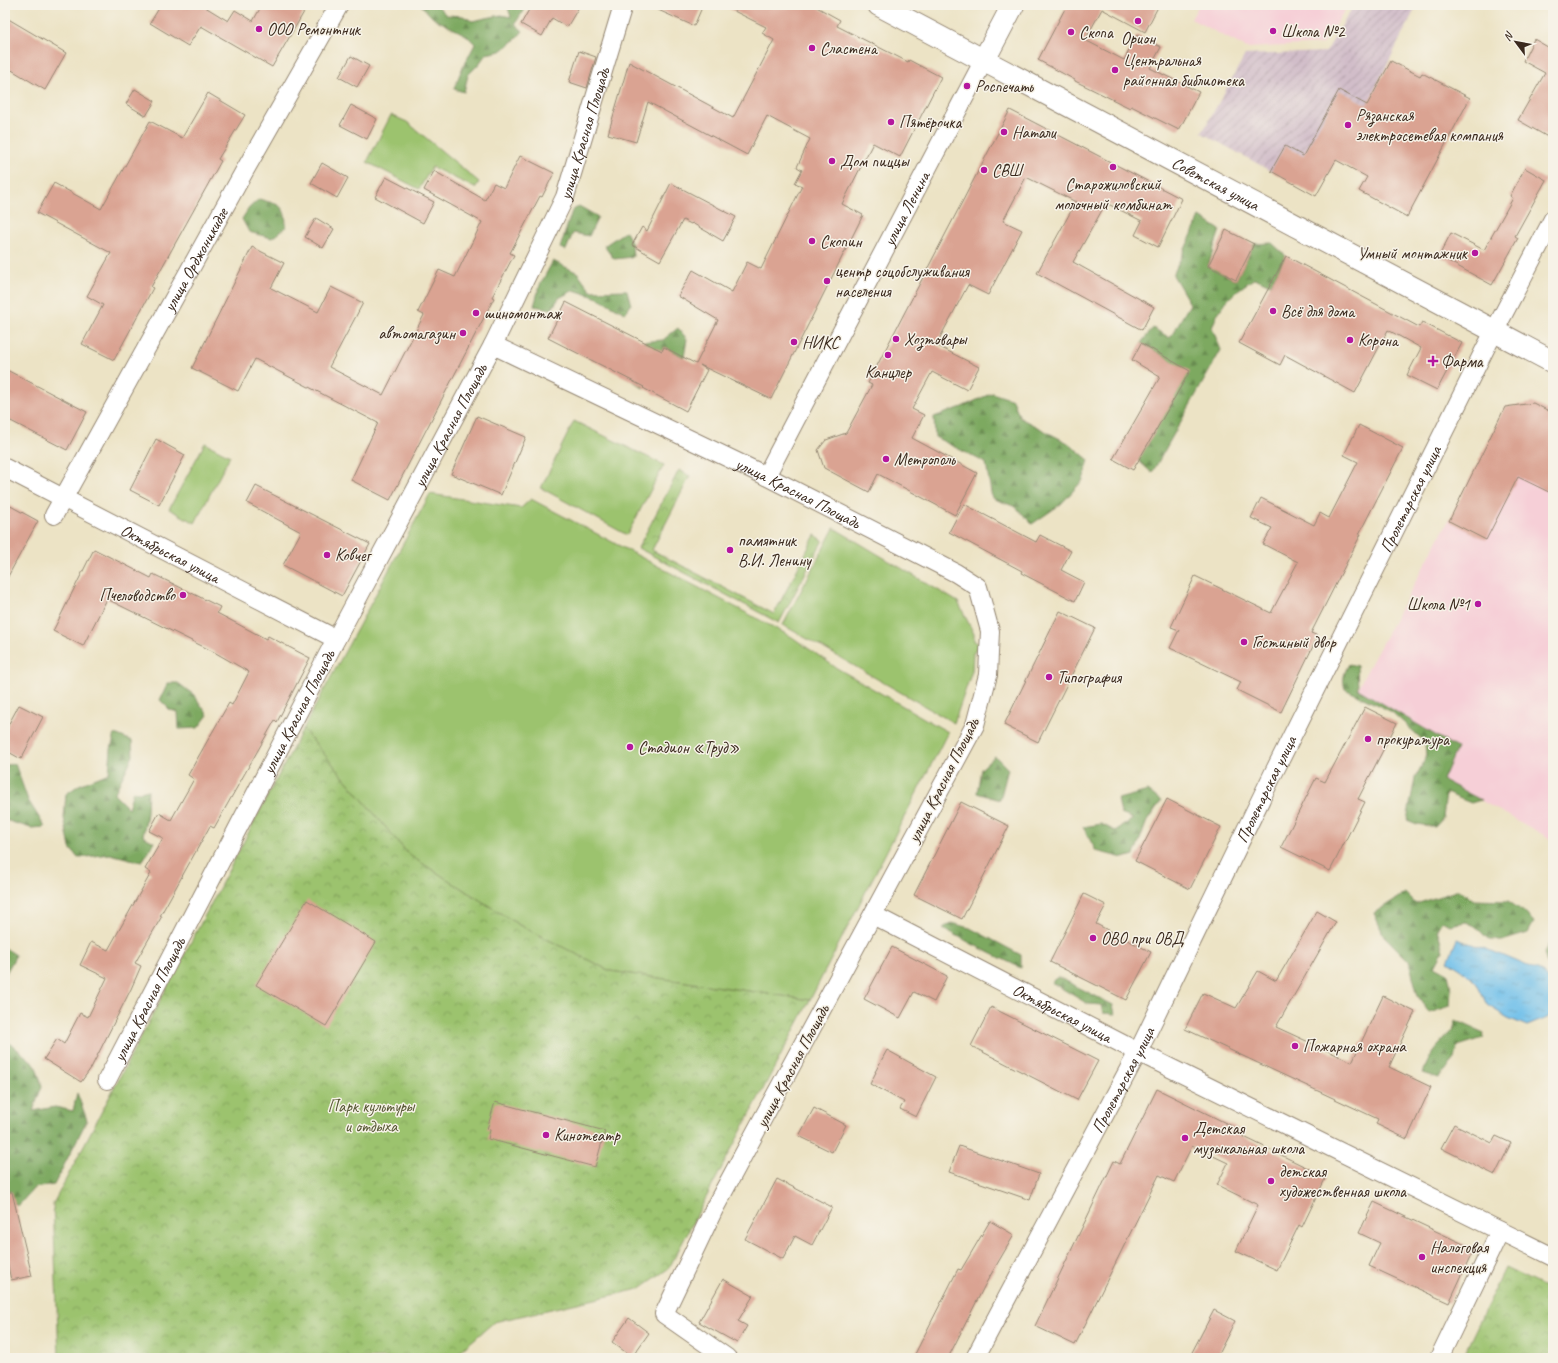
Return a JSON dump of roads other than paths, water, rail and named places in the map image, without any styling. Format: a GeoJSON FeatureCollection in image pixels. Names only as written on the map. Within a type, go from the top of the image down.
{"type":"FeatureCollection","features":[{"type":"Feature","properties":{"kind":"street","name":"улица Орджоникидзе"},"geometry":{"type":"LineString","coordinates":[[54,515],[252,158],[339,5]]}},
{"type":"Feature","properties":{"kind":"street","name":"улица Красная Площадь"},"geometry":{"type":"LineString","coordinates":[[107,1080],[336,639],[493,345],[565,197],[623,5]]}},
{"type":"Feature","properties":{"kind":"street","name":"Советская улица"},"geometry":{"type":"LineString","coordinates":[[879,5],[1553,362]]}},
{"type":"Feature","properties":{"kind":"street","name":"улица Ленина"},"geometry":{"type":"LineString","coordinates":[[766,476],[1013,5]]}},
{"type":"Feature","properties":{"kind":"street","name":"Пролетарская улица"},"geometry":{"type":"LineString","coordinates":[[975,1358],[1138,1052],[1273,774],[1494,331],[1553,219]]}},
{"type":"Feature","properties":{"kind":"street","name":"улица Красная Площадь"},"geometry":{"type":"LineString","coordinates":[[493,345],[766,476],[956,573],[978,587],[990,630],[988,675],[975,726],[714,1209],[664,1314],[726,1358]]}},
{"type":"Feature","properties":{"kind":"street","name":"Октябрьская улица"},"geometry":{"type":"LineString","coordinates":[[5,468],[336,639]]}},
{"type":"Feature","properties":{"kind":"street","name":"Октябрьская улица"},"geometry":{"type":"LineString","coordinates":[[873,915],[1138,1052],[1553,1257]]}},
{"type":"Feature","properties":{"kind":"street"},"geometry":{"type":"LineString","coordinates":[[1439,1358],[1500,1231]]}},
{"type":"Feature","properties":{"kind":"water"},"geometry":{"type":"Polygon","coordinates":[[[1457,939],[1497,953],[1542,972],[1553,988],[1553,1013],[1547,1018],[1527,1026],[1508,1018],[1487,1005],[1477,984],[1465,972],[1448,961],[1457,939]]]}},
{"type":"Feature","properties":{"kind":"place","name":"Орион"},"geometry":{"type":"Point","coordinates":[1138,21]}},
{"type":"Feature","properties":{"kind":"place","name":"ООО Ремонтник"},"geometry":{"type":"Point","coordinates":[259,29]}},
{"type":"Feature","properties":{"kind":"place","name":"Школа №2"},"geometry":{"type":"Point","coordinates":[1273,31]}},
{"type":"Feature","properties":{"kind":"place","name":"Скопа"},"geometry":{"type":"Point","coordinates":[1071,32]}},
{"type":"Feature","properties":{"kind":"place","name":"Сластена"},"geometry":{"type":"Point","coordinates":[812,48]}},
{"type":"Feature","properties":{"kind":"place","name":"Центральная районная библиотека"},"geometry":{"type":"Point","coordinates":[1115,70]}},
{"type":"Feature","properties":{"kind":"place","name":"Роспечать"},"geometry":{"type":"Point","coordinates":[967,86]}},
{"type":"Feature","properties":{"kind":"place","name":"Пятёрочка"},"geometry":{"type":"Point","coordinates":[891,122]}},
{"type":"Feature","properties":{"kind":"place","name":"Рязанская электросетевая компания"},"geometry":{"type":"Point","coordinates":[1348,125]}},
{"type":"Feature","properties":{"kind":"place","name":"Натали"},"geometry":{"type":"Point","coordinates":[1004,132]}},
{"type":"Feature","properties":{"kind":"place","name":"Дом пиццы"},"geometry":{"type":"Point","coordinates":[832,161]}},
{"type":"Feature","properties":{"kind":"place","name":"Старожиловский молочный комбинат"},"geometry":{"type":"Point","coordinates":[1113,167]}},
{"type":"Feature","properties":{"kind":"place","name":"СВШ"},"geometry":{"type":"Point","coordinates":[984,170]}},
{"type":"Feature","properties":{"kind":"place","name":"Скопин"},"geometry":{"type":"Point","coordinates":[812,241]}},
{"type":"Feature","properties":{"kind":"place","name":"Умный монтажник"},"geometry":{"type":"Point","coordinates":[1475,253]}},
{"type":"Feature","properties":{"kind":"place","name":"центр соцобслуживания населения"},"geometry":{"type":"Point","coordinates":[827,281]}},
{"type":"Feature","properties":{"kind":"place","name":"Всё для дома"},"geometry":{"type":"Point","coordinates":[1273,311]}},
{"type":"Feature","properties":{"kind":"place","name":"шиномонтаж"},"geometry":{"type":"Point","coordinates":[476,313]}},
{"type":"Feature","properties":{"kind":"place","name":"автомагазин"},"geometry":{"type":"Point","coordinates":[463,333]}},
{"type":"Feature","properties":{"kind":"place","name":"Хозтовары"},"geometry":{"type":"Point","coordinates":[896,339]}},
{"type":"Feature","properties":{"kind":"place","name":"Корона"},"geometry":{"type":"Point","coordinates":[1350,340]}},
{"type":"Feature","properties":{"kind":"place","name":"НИКС"},"geometry":{"type":"Point","coordinates":[794,342]}},
{"type":"Feature","properties":{"kind":"place","name":"Канцлер"},"geometry":{"type":"Point","coordinates":[888,355]}},
{"type":"Feature","properties":{"kind":"place","name":"Фарма"},"geometry":{"type":"Point","coordinates":[1433,361]}},
{"type":"Feature","properties":{"kind":"place","name":"Метрополь"},"geometry":{"type":"Point","coordinates":[886,459]}},
{"type":"Feature","properties":{"kind":"place","name":"памятник В.И. Ленину"},"geometry":{"type":"Point","coordinates":[730,550]}},
{"type":"Feature","properties":{"kind":"place","name":"Ковчег"},"geometry":{"type":"Point","coordinates":[327,555]}},
{"type":"Feature","properties":{"kind":"place","name":"Пчеловодство"},"geometry":{"type":"Point","coordinates":[183,595]}},
{"type":"Feature","properties":{"kind":"place","name":"Школа №1"},"geometry":{"type":"Point","coordinates":[1478,604]}},
{"type":"Feature","properties":{"kind":"place","name":"Гостиный двор"},"geometry":{"type":"Point","coordinates":[1244,642]}},
{"type":"Feature","properties":{"kind":"place","name":"Типография"},"geometry":{"type":"Point","coordinates":[1049,677]}},
{"type":"Feature","properties":{"kind":"place","name":"прокуратура"},"geometry":{"type":"Point","coordinates":[1368,739]}},
{"type":"Feature","properties":{"kind":"place","name":"Стадион «Труд»"},"geometry":{"type":"Point","coordinates":[630,747]}},
{"type":"Feature","properties":{"kind":"place","name":"ОВО при ОВД"},"geometry":{"type":"Point","coordinates":[1093,938]}},
{"type":"Feature","properties":{"kind":"place","name":"Пожарная охрана"},"geometry":{"type":"Point","coordinates":[1295,1046]}},
{"type":"Feature","properties":{"kind":"place","name":"Кинотеатр"},"geometry":{"type":"Point","coordinates":[546,1135]}},
{"type":"Feature","properties":{"kind":"place","name":"Детская музыкальная школа"},"geometry":{"type":"Point","coordinates":[1185,1138]}},
{"type":"Feature","properties":{"kind":"place","name":"детская художественная школа"},"geometry":{"type":"Point","coordinates":[1271,1181]}},
{"type":"Feature","properties":{"kind":"place","name":"Налоговая инспекция"},"geometry":{"type":"Point","coordinates":[1422,1257]}},
{"type":"Feature","properties":{"kind":"park label","name":"Парк культуры и отдыха"},"geometry":{"type":"Point","coordinates":[371,1116]}}]}
